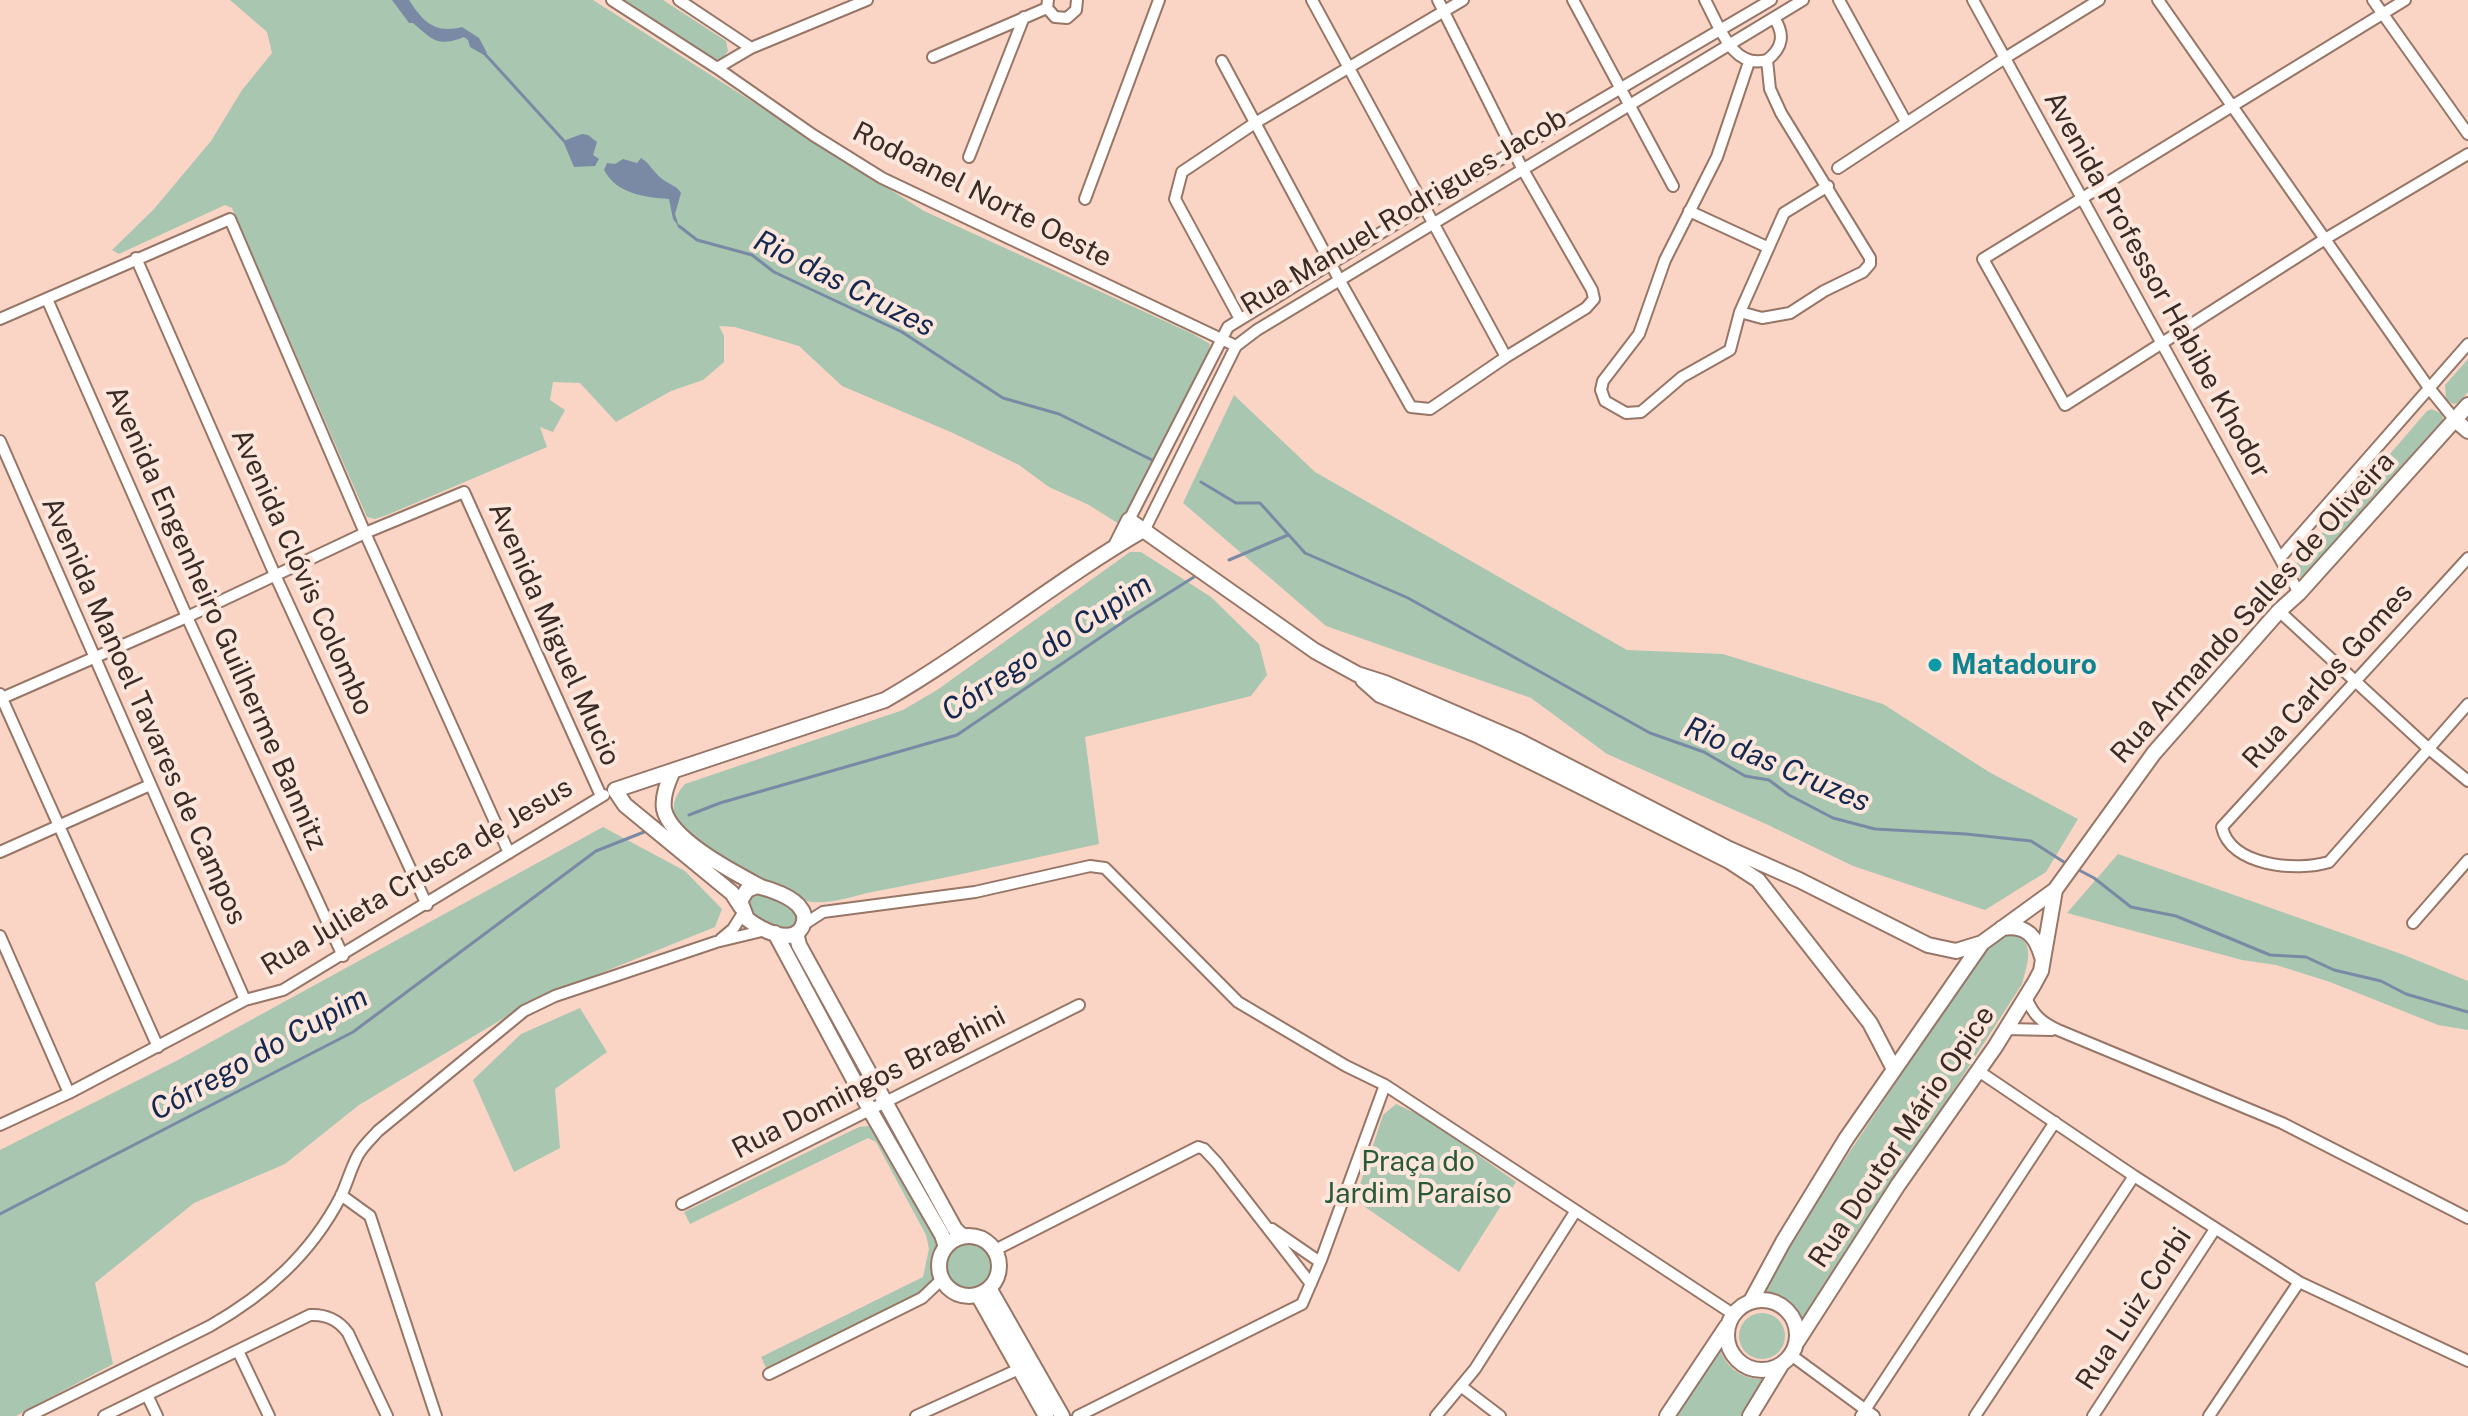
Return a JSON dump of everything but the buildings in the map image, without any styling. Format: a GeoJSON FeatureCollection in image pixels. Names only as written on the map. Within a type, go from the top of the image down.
{"type":"FeatureCollection","features":[{"type":"Feature","properties":{"kind":"street","name":"Rodoanel Norte Oeste"},"geometry":{"type":"LineString","coordinates":[[612,0],[882,178],[1236,346]]}},
{"type":"Feature","properties":{"kind":"street"},"geometry":{"type":"LineString","coordinates":[[679,0],[751,48]]}},
{"type":"Feature","properties":{"kind":"street"},"geometry":{"type":"LineString","coordinates":[[717,68],[751,48],[867,0]]}},
{"type":"Feature","properties":{"kind":"street"},"geometry":{"type":"LineString","coordinates":[[933,57],[1048,4],[1055,17],[1067,18],[1076,10],[1077,0]]}},
{"type":"Feature","properties":{"kind":"street"},"geometry":{"type":"LineString","coordinates":[[1085,199],[1159,0]]}},
{"type":"Feature","properties":{"kind":"street"},"geometry":{"type":"LineString","coordinates":[[1312,0],[1506,357]]}},
{"type":"Feature","properties":{"kind":"street"},"geometry":{"type":"LineString","coordinates":[[1222,61],[1411,407],[1430,409],[1586,308],[1594,299],[1592,290],[1522,168],[1438,0]]}},
{"type":"Feature","properties":{"kind":"street"},"geometry":{"type":"LineString","coordinates":[[1240,319],[1175,199],[1182,172],[1255,123],[1463,0]]}},
{"type":"Feature","properties":{"kind":"street"},"geometry":{"type":"LineString","coordinates":[[1573,0],[1673,186]]}},
{"type":"Feature","properties":{"kind":"street"},"geometry":{"type":"LineString","coordinates":[[1705,0],[1729,43],[1741,59],[1749,62],[1767,60],[1779,47],[1781,29],[1774,18]]}},
{"type":"Feature","properties":{"kind":"street","name":"Rua Manuel Rodrigues Jacob"},"geometry":{"type":"LineString","coordinates":[[1116,546],[1228,327],[1514,151],[1771,0]]}},
{"type":"Feature","properties":{"kind":"street","name":"Rua Manuel Rodrigues Jacob"},"geometry":{"type":"LineString","coordinates":[[601,796],[885,700],[979,640],[1145,529],[1236,346],[1431,223],[1631,106],[1803,0]]}},
{"type":"Feature","properties":{"kind":"street"},"geometry":{"type":"LineString","coordinates":[[1839,0],[1906,122]]}},
{"type":"Feature","properties":{"kind":"street","name":"Avenida Professor Habibe Khodor"},"geometry":{"type":"LineString","coordinates":[[1973,0],[2299,593]]}},
{"type":"Feature","properties":{"kind":"street"},"geometry":{"type":"LineString","coordinates":[[1838,168],[2099,0]]}},
{"type":"Feature","properties":{"kind":"street"},"geometry":{"type":"LineString","coordinates":[[2158,0],[2429,388],[2468,431]]}},
{"type":"Feature","properties":{"kind":"street"},"geometry":{"type":"LineString","coordinates":[[2373,0],[2468,134]]}},
{"type":"Feature","properties":{"kind":"street"},"geometry":{"type":"LineString","coordinates":[[2405,0],[1983,259],[2065,405],[2325,239],[2468,154]]}},
{"type":"Feature","properties":{"kind":"street"},"geometry":{"type":"LineString","coordinates":[[969,157],[1024,17]]}},
{"type":"Feature","properties":{"kind":"street"},"geometry":{"type":"LineString","coordinates":[[1740,312],[1772,318],[1790,313],[1867,269],[1870,258],[1781,113],[1770,89],[1767,60]]}},
{"type":"Feature","properties":{"kind":"street"},"geometry":{"type":"LineString","coordinates":[[1749,62],[1717,157],[1665,260],[1639,334],[1603,381],[1601,390],[1605,401],[1634,414],[1648,408],[1682,377],[1730,350],[1740,312],[1784,213],[1828,186]]}},
{"type":"Feature","properties":{"kind":"street"},"geometry":{"type":"LineString","coordinates":[[1689,211],[1767,247]]}},
{"type":"Feature","properties":{"kind":"street"},"geometry":{"type":"LineString","coordinates":[[0,319],[230,219],[365,533],[509,853]]}},
{"type":"Feature","properties":{"kind":"street","name":"Avenida Clóvis Colombo"},"geometry":{"type":"LineString","coordinates":[[136,258],[275,575],[427,905]]}},
{"type":"Feature","properties":{"kind":"street","name":"Avenida Engenheiro Guilherme Bannitz"},"geometry":{"type":"LineString","coordinates":[[47,299],[187,617],[343,956]]}},
{"type":"Feature","properties":{"kind":"street"},"geometry":{"type":"LineString","coordinates":[[2280,558],[2468,344]]}},
{"type":"Feature","properties":{"kind":"street","name":"Rua Armando Salles de Oliveira"},"geometry":{"type":"LineString","coordinates":[[2060,884],[2154,753],[2468,405]]}},
{"type":"Feature","properties":{"kind":"street","name":"Avenida Manoel Tavares de Campos"},"geometry":{"type":"LineString","coordinates":[[0,441],[245,1000]]}},
{"type":"Feature","properties":{"kind":"street","name":"Avenida Miguel Mucio"},"geometry":{"type":"LineString","coordinates":[[365,533],[464,492],[601,796]]}},
{"type":"Feature","properties":{"kind":"street"},"geometry":{"type":"LineString","coordinates":[[1129,520],[1315,651],[1357,674],[1519,741],[1729,849],[1799,880],[1928,945],[1956,951],[1982,943]]}},
{"type":"Feature","properties":{"kind":"street"},"geometry":{"type":"LineString","coordinates":[[158,1047],[1,697],[187,617],[365,533]]}},
{"type":"Feature","properties":{"kind":"street","name":"Rua Carlos Gomes"},"geometry":{"type":"LineString","coordinates":[[2429,749],[2329,862],[2318,865],[2271,864],[2240,854],[2224,838],[2222,827],[2468,558]]}},
{"type":"Feature","properties":{"kind":"street"},"geometry":{"type":"LineString","coordinates":[[2279,611],[2355,683],[2468,781]]}},
{"type":"Feature","properties":{"kind":"street"},"geometry":{"type":"LineString","coordinates":[[1357,674],[1380,695],[1477,735],[1552,771],[1729,861],[1758,880],[1870,1023],[1894,1069]]}},
{"type":"Feature","properties":{"kind":"street"},"geometry":{"type":"LineString","coordinates":[[2429,749],[2468,704]]}},
{"type":"Feature","properties":{"kind":"street"},"geometry":{"type":"LineString","coordinates":[[672,773],[667,784],[664,808],[674,828],[718,865],[796,903],[823,912],[975,892],[1090,866],[1105,868],[1238,1002],[1346,1066],[1385,1085],[1730,1320]]}},
{"type":"Feature","properties":{"kind":"street"},"geometry":{"type":"LineString","coordinates":[[0,852],[150,785]]}},
{"type":"Feature","properties":{"kind":"street"},"geometry":{"type":"LineString","coordinates":[[615,790],[625,805],[732,893],[753,923],[787,936],[823,912]]}},
{"type":"Feature","properties":{"kind":"street","name":"Rua Julieta Crusca de Jesus"},"geometry":{"type":"LineString","coordinates":[[0,1125],[69,1093],[245,1000],[283,990],[427,905],[601,796]]}},
{"type":"Feature","properties":{"kind":"street"},"geometry":{"type":"LineString","coordinates":[[2413,923],[2468,860]]}},
{"type":"Feature","properties":{"kind":"street"},"geometry":{"type":"LineString","coordinates":[[1751,1301],[1846,1139],[1982,943],[2060,884]]}},
{"type":"Feature","properties":{"kind":"street","name":"Rua Doutor Mário Opice"},"geometry":{"type":"LineString","coordinates":[[1750,1416],[1898,1185],[2026,997],[2041,971],[2060,884]]}},
{"type":"Feature","properties":{"kind":"street"},"geometry":{"type":"LineString","coordinates":[[716,942],[733,929],[742,910],[740,901],[747,890],[761,887]]}},
{"type":"Feature","properties":{"kind":"street"},"geometry":{"type":"LineString","coordinates":[[796,903],[804,912],[799,945],[955,1229],[961,1235],[966,1236],[989,1242],[995,1250],[998,1271],[984,1291],[967,1296],[957,1294],[942,1279],[939,1268],[940,1257],[946,1247],[955,1239],[966,1236]]}},
{"type":"Feature","properties":{"kind":"street"},"geometry":{"type":"LineString","coordinates":[[2002,928],[2015,926],[2027,930],[2034,937],[2042,958]]}},
{"type":"Feature","properties":{"kind":"street"},"geometry":{"type":"LineString","coordinates":[[29,1416],[239,1309],[292,1266],[316,1239],[341,1195],[358,1155],[378,1131],[524,1011],[555,996],[716,942],[771,931]]}},
{"type":"Feature","properties":{"kind":"street"},"geometry":{"type":"LineString","coordinates":[[771,931],[946,1247]]}},
{"type":"Feature","properties":{"kind":"street"},"geometry":{"type":"LineString","coordinates":[[0,936],[69,1093]]}},
{"type":"Feature","properties":{"kind":"street"},"geometry":{"type":"LineString","coordinates":[[2026,997],[2034,1014],[2042,1022],[2282,1123],[2468,1218]]}},
{"type":"Feature","properties":{"kind":"street","name":"Rua Domingos Braghini"},"geometry":{"type":"LineString","coordinates":[[682,1204],[1079,1005]]}},
{"type":"Feature","properties":{"kind":"street"},"geometry":{"type":"LineString","coordinates":[[2006,1029],[2058,1030]]}},
{"type":"Feature","properties":{"kind":"street"},"geometry":{"type":"LineString","coordinates":[[1977,1070],[2299,1282],[2468,1361]]}},
{"type":"Feature","properties":{"kind":"street"},"geometry":{"type":"LineString","coordinates":[[1078,1416],[1302,1304],[1385,1085]]}},
{"type":"Feature","properties":{"kind":"street"},"geometry":{"type":"LineString","coordinates":[[1790,1354],[1867,1414],[2055,1122]]}},
{"type":"Feature","properties":{"kind":"street"},"geometry":{"type":"LineString","coordinates":[[995,1250],[1198,1147],[1217,1163],[1311,1284]]}},
{"type":"Feature","properties":{"kind":"street"},"geometry":{"type":"LineString","coordinates":[[1975,1416],[2134,1176]]}},
{"type":"Feature","properties":{"kind":"street"},"geometry":{"type":"LineString","coordinates":[[341,1195],[370,1216],[436,1416]]}},
{"type":"Feature","properties":{"kind":"street"},"geometry":{"type":"LineString","coordinates":[[1436,1416],[1462,1387],[1575,1212]]}},
{"type":"Feature","properties":{"kind":"street"},"geometry":{"type":"LineString","coordinates":[[1261,1220],[1320,1262]]}},
{"type":"Feature","properties":{"kind":"street","name":"Rua Luiz Corbi"},"geometry":{"type":"LineString","coordinates":[[2093,1416],[2215,1229]]}},
{"type":"Feature","properties":{"kind":"street"},"geometry":{"type":"LineString","coordinates":[[769,1374],[922,1298],[942,1279]]}},
{"type":"Feature","properties":{"kind":"street"},"geometry":{"type":"LineString","coordinates":[[2209,1416],[2299,1282]]}},
{"type":"Feature","properties":{"kind":"street"},"geometry":{"type":"LineString","coordinates":[[984,1291],[1019,1369],[1046,1416]]}},
{"type":"Feature","properties":{"kind":"street"},"geometry":{"type":"LineString","coordinates":[[984,1291],[1062,1416]]}},
{"type":"Feature","properties":{"kind":"street"},"geometry":{"type":"LineString","coordinates":[[1667,1416],[1709,1350],[1730,1320],[1742,1305],[1768,1299],[1792,1315],[1797,1329],[1790,1354],[1769,1370],[1755,1370],[1742,1364],[1732,1354],[1727,1341],[1730,1320]]}},
{"type":"Feature","properties":{"kind":"street"},"geometry":{"type":"LineString","coordinates":[[104,1416],[310,1315],[320,1314],[332,1319],[348,1333],[387,1416]]}},
{"type":"Feature","properties":{"kind":"street"},"geometry":{"type":"LineString","coordinates":[[238,1351],[269,1416]]}},
{"type":"Feature","properties":{"kind":"street"},"geometry":{"type":"LineString","coordinates":[[916,1416],[1019,1369]]}},
{"type":"Feature","properties":{"kind":"street"},"geometry":{"type":"LineString","coordinates":[[1462,1387],[1500,1416]]}},
{"type":"Feature","properties":{"kind":"street"},"geometry":{"type":"LineString","coordinates":[[147,1395],[157,1416]]}},
{"type":"Feature","properties":{"kind":"green space"},"geometry":{"type":"Polygon","coordinates":[[[230,0],[593,0],[924,211],[1193,334],[1210,344],[1208,352],[1119,524],[1089,505],[1049,487],[1019,465],[842,386],[799,346],[735,327],[719,326],[724,336],[724,362],[703,380],[671,391],[616,422],[580,383],[553,382],[550,400],[565,410],[553,432],[540,427],[547,447],[387,515],[375,519],[367,517],[232,208],[225,205],[119,254],[112,250],[154,209],[211,141],[242,90],[272,53],[267,32],[230,0]]]}},
{"type":"Feature","properties":{"kind":"green space"},"geometry":{"type":"Polygon","coordinates":[[[620,0],[663,0],[726,41],[728,51],[722,59],[712,60],[620,0]]]}},
{"type":"Feature","properties":{"kind":"green space"},"geometry":{"type":"Polygon","coordinates":[[[2468,359],[2468,392],[2453,404],[2446,399],[2445,385],[2468,359]]]}},
{"type":"Feature","properties":{"kind":"green space"},"geometry":{"type":"Polygon","coordinates":[[[1234,395],[1315,472],[1627,650],[1723,654],[1883,704],[1989,772],[2078,819],[2046,872],[1985,910],[1853,866],[1607,754],[1531,698],[1326,626],[1183,503],[1234,395]]]}},
{"type":"Feature","properties":{"kind":"green space"},"geometry":{"type":"Polygon","coordinates":[[[2432,409],[2442,414],[2444,424],[2306,579],[2298,576],[2297,562],[2427,411],[2432,409]]]}},
{"type":"Feature","properties":{"kind":"green space"},"geometry":{"type":"Polygon","coordinates":[[[1130,552],[1141,552],[1211,597],[1259,644],[1267,675],[1251,696],[1085,737],[1099,844],[839,900],[814,902],[775,890],[745,874],[679,823],[674,804],[685,784],[903,710],[937,690],[1130,552]]]}},
{"type":"Feature","properties":{"kind":"green space"},"geometry":{"type":"Polygon","coordinates":[[[603,827],[685,871],[722,909],[715,927],[534,1000],[359,1105],[285,1164],[194,1203],[95,1283],[113,1364],[16,1416],[0,1416],[0,1150],[178,1060],[603,827]]]}},
{"type":"Feature","properties":{"kind":"green space"},"geometry":{"type":"Polygon","coordinates":[[[2118,854],[2404,955],[2468,981],[2468,1030],[2438,1025],[2330,982],[2276,965],[2242,960],[2067,913],[2118,854]]]}},
{"type":"Feature","properties":{"kind":"green space"},"geometry":{"type":"Polygon","coordinates":[[[755,893],[792,907],[798,921],[794,929],[779,930],[750,914],[746,899],[755,893]]]}},
{"type":"Feature","properties":{"kind":"green space"},"geometry":{"type":"Polygon","coordinates":[[[2012,933],[2025,942],[2027,948],[2028,961],[2022,984],[1801,1327],[1784,1301],[1754,1295],[1992,939],[1998,934],[2012,933]]]}},
{"type":"Feature","properties":{"kind":"green space"},"geometry":{"type":"Polygon","coordinates":[[[580,1008],[607,1052],[555,1089],[560,1148],[514,1172],[473,1080],[521,1034],[580,1008]]]}},
{"type":"Feature","properties":{"kind":"green space","name":"Praça do Jardim Paraíso"},"geometry":{"type":"Polygon","coordinates":[[[1396,1104],[1424,1117],[1516,1182],[1459,1272],[1355,1200],[1383,1115],[1396,1104]]]}},
{"type":"Feature","properties":{"kind":"green space"},"geometry":{"type":"Polygon","coordinates":[[[859,1127],[874,1127],[940,1240],[940,1259],[934,1279],[928,1289],[766,1368],[761,1357],[923,1277],[929,1249],[926,1235],[876,1142],[868,1138],[690,1224],[684,1212],[859,1127]]]}},
{"type":"Feature","properties":{"kind":"green space"},"geometry":{"type":"Polygon","coordinates":[[[969,1241],[987,1248],[994,1266],[987,1284],[969,1291],[951,1284],[944,1266],[951,1248],[969,1241]]]}},
{"type":"Feature","properties":{"kind":"green space"},"geometry":{"type":"Polygon","coordinates":[[[1762,1313],[1778,1320],[1785,1336],[1778,1352],[1762,1359],[1746,1352],[1739,1336],[1746,1320],[1762,1313]]]}},
{"type":"Feature","properties":{"kind":"green space"},"geometry":{"type":"Polygon","coordinates":[[[1719,1348],[1732,1368],[1744,1376],[1768,1379],[1743,1416],[1674,1416],[1719,1348]]]}},
{"type":"Feature","properties":{"kind":"water"},"geometry":{"type":"Polygon","coordinates":[[[392,0],[409,0],[425,20],[437,27],[462,27],[479,38],[487,53],[484,55],[470,47],[464,37],[448,42],[431,38],[409,23],[392,0]]]}},
{"type":"Feature","properties":{"kind":"water"},"geometry":{"type":"Polygon","coordinates":[[[582,134],[597,142],[593,155],[599,159],[595,166],[574,167],[563,141],[582,134]]]}},
{"type":"Feature","properties":{"kind":"water"},"geometry":{"type":"Polygon","coordinates":[[[641,158],[681,193],[675,214],[679,227],[673,219],[669,199],[624,189],[604,170],[607,163],[615,164],[623,159],[637,163],[641,158]]]}},
{"type":"Feature","properties":{"kind":"waterway","name":"Rio das Cruzes"},"geometry":{"type":"LineString","coordinates":[[484,53],[565,142]]}},
{"type":"Feature","properties":{"kind":"waterway","name":"Rio das Cruzes"},"geometry":{"type":"LineString","coordinates":[[679,226],[697,240],[752,255],[774,272],[902,332],[1003,398],[1059,414],[1154,461]]}},
{"type":"Feature","properties":{"kind":"waterway","name":"Rio das Cruzes"},"geometry":{"type":"LineString","coordinates":[[1201,482],[1236,503],[1260,503],[1305,553],[1408,598],[1650,733],[1704,752],[1745,776],[1769,780],[1789,795],[1833,818],[1875,829],[2031,841],[2067,864]]}},
{"type":"Feature","properties":{"kind":"waterway"},"geometry":{"type":"LineString","coordinates":[[1229,560],[1288,535]]}},
{"type":"Feature","properties":{"kind":"waterway","name":"Córrego do Cupim"},"geometry":{"type":"LineString","coordinates":[[689,815],[720,803],[957,735],[1194,577]]}},
{"type":"Feature","properties":{"kind":"waterway","name":"Córrego do Cupim"},"geometry":{"type":"LineString","coordinates":[[0,1214],[353,1032],[596,851],[644,832]]}},
{"type":"Feature","properties":{"kind":"waterway","name":"Rio das Cruzes"},"geometry":{"type":"LineString","coordinates":[[2077,869],[2094,878],[2131,907],[2176,916],[2270,955],[2306,957],[2334,970],[2381,981],[2406,994],[2468,1012]]}},
{"type":"Feature","properties":{"kind":"place","name":"Matadouro"},"geometry":{"type":"Point","coordinates":[1935,665]}}]}
